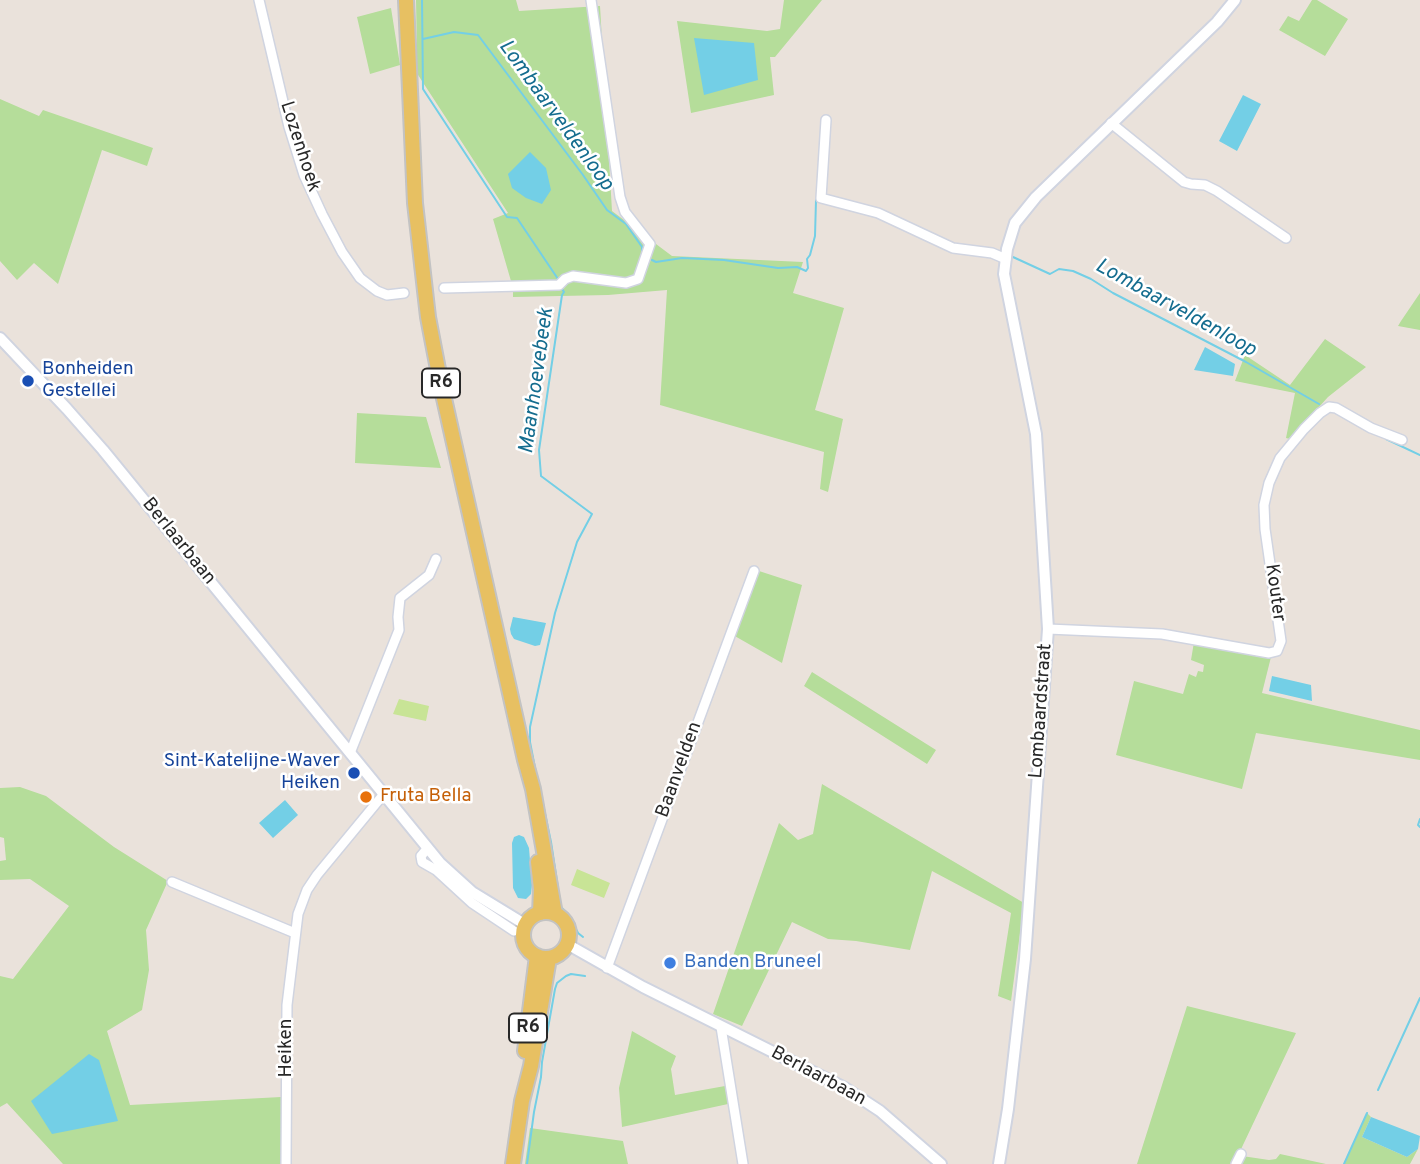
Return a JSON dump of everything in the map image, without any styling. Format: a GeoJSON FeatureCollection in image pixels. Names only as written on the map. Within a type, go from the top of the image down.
{"type":"FeatureCollection","features":[{"type":"Feature","properties":{"kind":"main road","name":"R6"},"geometry":{"type":"LineString","coordinates":[[406,0],[411,151],[428,317],[533,789],[548,914],[562,919],[567,926],[567,944]]}},
{"type":"Feature","properties":{"kind":"main road"},"geometry":{"type":"LineString","coordinates":[[548,914],[530,918],[520,928],[524,942],[530,951],[543,957],[560,954],[567,944]]}},
{"type":"Feature","properties":{"kind":"main road","name":"R6"},"geometry":{"type":"LineString","coordinates":[[513,1164],[533,1054],[543,957]]}},
{"type":"Feature","properties":{"kind":"street","name":"Lozenhoek"},"geometry":{"type":"LineString","coordinates":[[259,0],[289,127],[304,175],[322,214],[342,252],[360,278],[387,295],[404,293]]}},
{"type":"Feature","properties":{"kind":"street"},"geometry":{"type":"LineString","coordinates":[[444,288],[559,285],[573,276],[626,283],[638,279],[650,244],[625,212],[620,197],[591,0]]}},
{"type":"Feature","properties":{"kind":"street","name":"Lombaardstraat"},"geometry":{"type":"LineString","coordinates":[[999,1164],[1025,959],[1048,629],[1036,434],[1004,274],[1006,259],[1015,223],[1036,197],[1217,22],[1232,2]]}},
{"type":"Feature","properties":{"kind":"street"},"geometry":{"type":"LineString","coordinates":[[826,120],[821,198],[878,213],[953,248],[992,253],[1006,259]]}},
{"type":"Feature","properties":{"kind":"street"},"geometry":{"type":"LineString","coordinates":[[1111,123],[1184,182],[1206,184],[1286,238]]}},
{"type":"Feature","properties":{"kind":"street","name":"Berlaarbaan"},"geometry":{"type":"LineString","coordinates":[[3,346],[67,409],[104,451],[427,849],[447,871],[520,928]]}},
{"type":"Feature","properties":{"kind":"street","name":"Kouter"},"geometry":{"type":"LineString","coordinates":[[1048,629],[1162,635],[1269,653],[1277,651],[1281,642],[1264,505],[1269,483],[1280,458],[1304,429],[1329,407],[1402,440]]}},
{"type":"Feature","properties":{"kind":"street"},"geometry":{"type":"LineString","coordinates":[[350,753],[399,630],[400,598],[429,575],[436,559]]}},
{"type":"Feature","properties":{"kind":"street","name":"Baanvelden"},"geometry":{"type":"LineString","coordinates":[[607,968],[754,571]]}},
{"type":"Feature","properties":{"kind":"street","name":"Heiken"},"geometry":{"type":"LineString","coordinates":[[286,1164],[288,1005],[298,914],[307,890],[324,866],[383,795]]}},
{"type":"Feature","properties":{"kind":"street"},"geometry":{"type":"LineString","coordinates":[[172,882],[295,933]]}},
{"type":"Feature","properties":{"kind":"street","name":"Berlaarbaan"},"geometry":{"type":"LineString","coordinates":[[567,944],[607,968],[845,1088],[880,1111],[941,1164]]}},
{"type":"Feature","properties":{"kind":"street"},"geometry":{"type":"LineString","coordinates":[[721,1027],[743,1164]]}},
{"type":"Feature","properties":{"kind":"street"},"geometry":{"type":"LineString","coordinates":[[1236,1164],[1241,1154]]}},
{"type":"Feature","properties":{"kind":"green space"},"geometry":{"type":"Polygon","coordinates":[[[416,0],[516,0],[519,11],[600,6],[612,211],[672,256],[803,262],[793,293],[844,308],[815,410],[843,419],[828,492],[820,489],[824,452],[660,405],[667,290],[608,295],[513,297],[513,288],[493,219],[508,213],[407,58],[417,52],[416,0]]]}},
{"type":"Feature","properties":{"kind":"green space"},"geometry":{"type":"Polygon","coordinates":[[[784,0],[822,0],[775,57],[770,57],[774,95],[691,113],[677,21],[767,31],[780,29],[784,0]]]}},
{"type":"Feature","properties":{"kind":"green space"},"geometry":{"type":"Polygon","coordinates":[[[1312,0],[1317,0],[1348,19],[1325,56],[1279,30],[1288,16],[1299,21],[1312,0]]]}},
{"type":"Feature","properties":{"kind":"green space"},"geometry":{"type":"Polygon","coordinates":[[[391,8],[400,65],[370,74],[357,17],[391,8]]]}},
{"type":"Feature","properties":{"kind":"green space"},"geometry":{"type":"Polygon","coordinates":[[[0,99],[39,116],[43,110],[153,148],[147,166],[102,150],[58,284],[34,263],[17,280],[0,261],[0,99]]]}},
{"type":"Feature","properties":{"kind":"green space"},"geometry":{"type":"Polygon","coordinates":[[[1420,293],[1420,330],[1398,326],[1401,321],[1420,293]]]}},
{"type":"Feature","properties":{"kind":"green space"},"geometry":{"type":"Polygon","coordinates":[[[1325,339],[1366,367],[1328,397],[1290,439],[1286,438],[1295,393],[1235,381],[1245,355],[1290,385],[1325,339]]]}},
{"type":"Feature","properties":{"kind":"green space"},"geometry":{"type":"Polygon","coordinates":[[[357,413],[426,417],[441,468],[355,463],[357,413]]]}},
{"type":"Feature","properties":{"kind":"green space"},"geometry":{"type":"Polygon","coordinates":[[[759,571],[802,585],[782,663],[733,635],[759,571]]]}},
{"type":"Feature","properties":{"kind":"green space"},"geometry":{"type":"Polygon","coordinates":[[[1194,642],[1271,657],[1262,693],[1420,730],[1420,760],[1256,733],[1242,789],[1116,755],[1134,681],[1183,694],[1189,674],[1196,677],[1198,671],[1203,672],[1204,665],[1191,660],[1194,642]]]}},
{"type":"Feature","properties":{"kind":"green space"},"geometry":{"type":"Polygon","coordinates":[[[812,672],[936,750],[927,764],[804,686],[812,672]]]}},
{"type":"Feature","properties":{"kind":"green space"},"geometry":{"type":"Polygon","coordinates":[[[399,699],[429,706],[426,721],[393,714],[399,699]]]}},
{"type":"Feature","properties":{"kind":"green space"},"geometry":{"type":"Polygon","coordinates":[[[822,784],[1024,903],[1011,1001],[998,996],[1011,913],[932,871],[910,950],[828,939],[792,922],[742,1026],[713,1014],[779,823],[798,840],[813,834],[822,784]]]}},
{"type":"Feature","properties":{"kind":"green space"},"geometry":{"type":"Polygon","coordinates":[[[20,787],[46,796],[114,847],[168,881],[146,930],[149,970],[142,1010],[107,1031],[130,1105],[281,1097],[281,1164],[63,1164],[7,1103],[0,1107],[0,976],[13,979],[69,906],[30,879],[0,880],[0,861],[6,860],[4,838],[0,837],[0,788],[20,787]]]}},
{"type":"Feature","properties":{"kind":"green space"},"geometry":{"type":"Polygon","coordinates":[[[577,869],[610,883],[604,898],[571,885],[577,869]]]}},
{"type":"Feature","properties":{"kind":"green space"},"geometry":{"type":"Polygon","coordinates":[[[1187,1006],[1296,1033],[1234,1164],[1137,1164],[1187,1006]]]}},
{"type":"Feature","properties":{"kind":"green space"},"geometry":{"type":"Polygon","coordinates":[[[632,1031],[676,1056],[671,1069],[675,1095],[725,1086],[728,1104],[622,1127],[619,1088],[632,1031]]]}},
{"type":"Feature","properties":{"kind":"green space"},"geometry":{"type":"Polygon","coordinates":[[[1367,1113],[1371,1117],[1362,1137],[1407,1157],[1418,1149],[1410,1164],[1344,1164],[1367,1113]]]}},
{"type":"Feature","properties":{"kind":"green space"},"geometry":{"type":"Polygon","coordinates":[[[530,1128],[623,1141],[628,1164],[525,1164],[530,1128]]]}},
{"type":"Feature","properties":{"kind":"green space"},"geometry":{"type":"Polygon","coordinates":[[[1280,1154],[1326,1164],[1238,1164],[1242,1156],[1269,1160],[1276,1159],[1280,1154]]]}},
{"type":"Feature","properties":{"kind":"water"},"geometry":{"type":"Polygon","coordinates":[[[694,38],[754,43],[758,80],[704,95],[694,38]]]}},
{"type":"Feature","properties":{"kind":"water"},"geometry":{"type":"Polygon","coordinates":[[[1243,95],[1261,104],[1237,151],[1219,141],[1243,95]]]}},
{"type":"Feature","properties":{"kind":"water"},"geometry":{"type":"Polygon","coordinates":[[[530,152],[546,168],[551,190],[542,204],[526,198],[512,188],[508,174],[530,152]]]}},
{"type":"Feature","properties":{"kind":"water"},"geometry":{"type":"Polygon","coordinates":[[[1205,347],[1235,364],[1233,376],[1194,370],[1205,347]]]}},
{"type":"Feature","properties":{"kind":"water"},"geometry":{"type":"Polygon","coordinates":[[[513,617],[546,623],[540,645],[514,639],[510,629],[513,617]]]}},
{"type":"Feature","properties":{"kind":"water"},"geometry":{"type":"Polygon","coordinates":[[[1272,676],[1311,685],[1312,701],[1269,691],[1272,676]]]}},
{"type":"Feature","properties":{"kind":"water"},"geometry":{"type":"Polygon","coordinates":[[[285,800],[298,815],[273,838],[259,823],[285,800]]]}},
{"type":"Feature","properties":{"kind":"water"},"geometry":{"type":"Polygon","coordinates":[[[514,837],[524,837],[529,848],[532,885],[531,894],[526,899],[518,898],[513,888],[512,843],[514,837]]]}},
{"type":"Feature","properties":{"kind":"water"},"geometry":{"type":"Polygon","coordinates":[[[89,1054],[99,1060],[118,1121],[52,1134],[31,1101],[89,1054]]]}},
{"type":"Feature","properties":{"kind":"water"},"geometry":{"type":"Polygon","coordinates":[[[1371,1117],[1420,1136],[1418,1149],[1407,1157],[1362,1137],[1371,1117]]]}},
{"type":"Feature","properties":{"kind":"waterway","name":"Maanhoevebeek"},"geometry":{"type":"LineString","coordinates":[[422,0],[423,89],[507,217],[517,218],[558,279]]}},
{"type":"Feature","properties":{"kind":"waterway","name":"Lombaarveldenloop"},"geometry":{"type":"LineString","coordinates":[[423,39],[454,32],[478,35],[607,210],[626,224],[642,251]]}},
{"type":"Feature","properties":{"kind":"waterway","name":"Lombaarveldenloop"},"geometry":{"type":"LineString","coordinates":[[652,260],[724,260],[778,268],[797,267],[806,271],[815,236],[816,200]]}},
{"type":"Feature","properties":{"kind":"waterway","name":"Lombaarveldenloop"},"geometry":{"type":"LineString","coordinates":[[1013,257],[1050,274],[1059,269],[1073,271],[1091,279],[1319,404]]}},
{"type":"Feature","properties":{"kind":"waterway","name":"Maanhoevebeek"},"geometry":{"type":"LineString","coordinates":[[537,778],[530,727],[555,613],[577,542],[592,514],[541,476],[539,450],[564,292],[561,287]]}},
{"type":"Feature","properties":{"kind":"waterway","name":"Lombaarveldenloop"},"geometry":{"type":"LineString","coordinates":[[1386,439],[1420,455]]}},
{"type":"Feature","properties":{"kind":"waterway","name":"Maanhoevebeek"},"geometry":{"type":"LineString","coordinates":[[543,804],[558,888]]}},
{"type":"Feature","properties":{"kind":"waterway","name":"Lombaarveldenloop"},"geometry":{"type":"LineString","coordinates":[[1420,819],[1420,827]]}},
{"type":"Feature","properties":{"kind":"waterway","name":"Maanhoevebeek"},"geometry":{"type":"LineString","coordinates":[[561,907],[583,937]]}},
{"type":"Feature","properties":{"kind":"waterway","name":"Maanhoevebeek"},"geometry":{"type":"LineString","coordinates":[[527,1164],[555,989],[557,983],[566,976],[585,976]]}},
{"type":"Feature","properties":{"kind":"waterway","name":"Lombaarveldenloop"},"geometry":{"type":"LineString","coordinates":[[1378,1090],[1420,998]]}},
{"type":"Feature","properties":{"kind":"waterway","name":"Lombaarveldenloop"},"geometry":{"type":"LineString","coordinates":[[1344,1164],[1367,1113]]}},
{"type":"Feature","properties":{"kind":"place","name":"Bonheiden Gestellei"},"geometry":{"type":"Point","coordinates":[28,381]}},
{"type":"Feature","properties":{"kind":"place","name":"Sint-Katelijne-Waver Heiken"},"geometry":{"type":"Point","coordinates":[354,773]}},
{"type":"Feature","properties":{"kind":"place","name":"Fruta Bella"},"geometry":{"type":"Point","coordinates":[366,797]}},
{"type":"Feature","properties":{"kind":"place","name":"Banden Bruneel"},"geometry":{"type":"Point","coordinates":[670,963]}}]}
